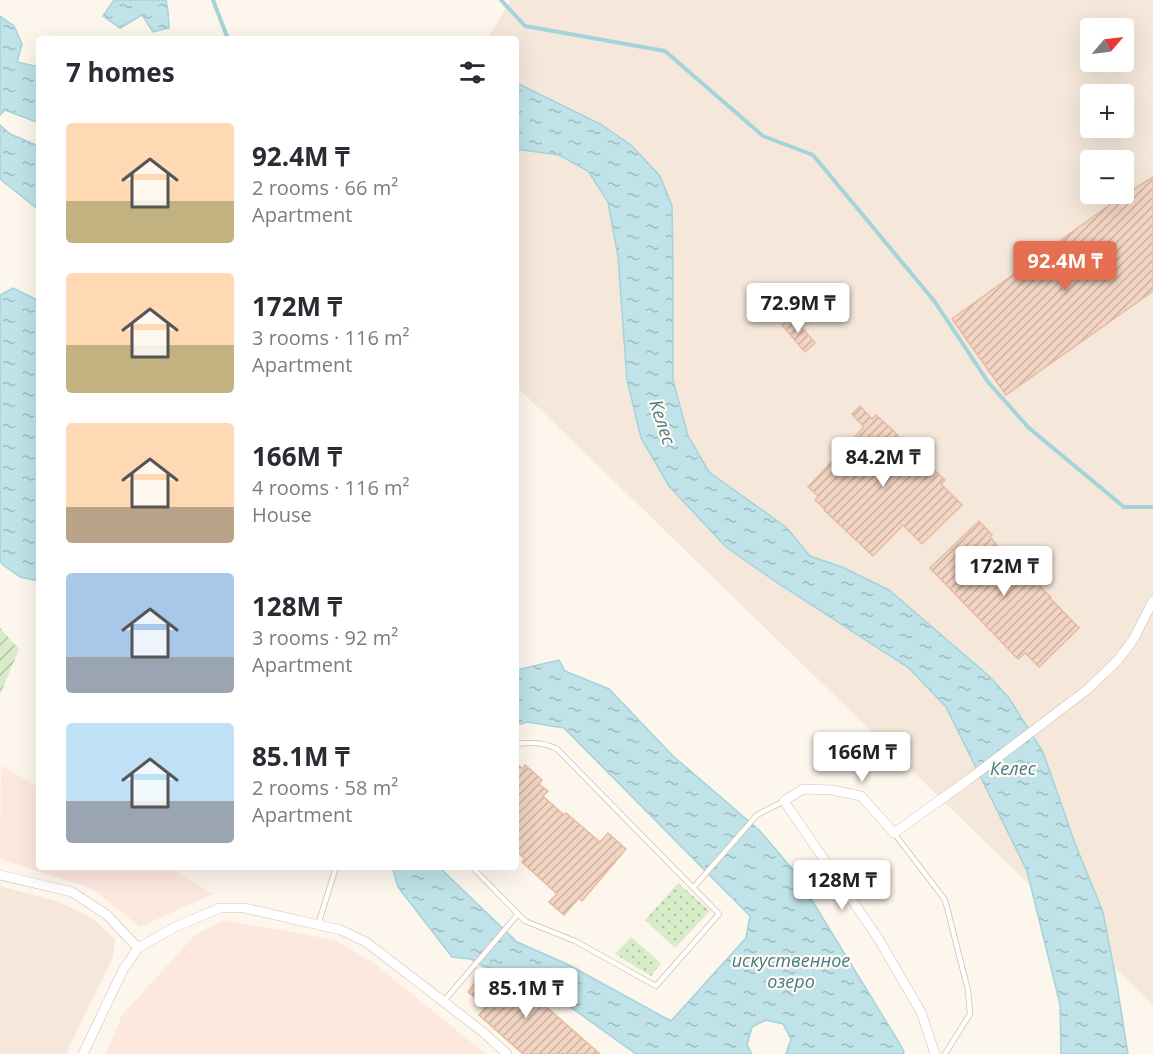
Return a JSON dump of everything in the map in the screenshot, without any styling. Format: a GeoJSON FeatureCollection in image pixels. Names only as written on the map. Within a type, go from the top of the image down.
{"type":"FeatureCollection","features":[{"type":"Feature","properties":{"kind":"street"},"geometry":{"type":"LineString","coordinates":[[935,1054],[921,1012],[878,938],[784,801],[803,789],[831,790],[861,796],[894,833],[1088,690],[1118,660],[1133,640],[1153,601]]}},
{"type":"Feature","properties":{"kind":"street"},"geometry":{"type":"LineString","coordinates":[[0,875],[72,892],[107,915],[138,948]]}},
{"type":"Feature","properties":{"kind":"street"},"geometry":{"type":"LineString","coordinates":[[83,1054],[123,970],[138,948],[174,927],[220,908],[245,908],[341,930],[366,942],[483,1032],[507,1054]]}},
{"type":"Feature","properties":{"kind":"lane"},"geometry":{"type":"LineString","coordinates":[[475,870],[525,921],[575,941],[656,986],[719,914],[557,749],[550,745],[528,742],[519,744]]}},
{"type":"Feature","properties":{"kind":"lane"},"geometry":{"type":"LineString","coordinates":[[693,888],[757,815],[784,801]]}},
{"type":"Feature","properties":{"kind":"lane"},"geometry":{"type":"LineString","coordinates":[[894,833],[945,900],[968,990],[970,1014],[945,1054]]}},
{"type":"Feature","properties":{"kind":"lane"},"geometry":{"type":"LineString","coordinates":[[318,925],[335,870]]}},
{"type":"Feature","properties":{"kind":"lane"},"geometry":{"type":"LineString","coordinates":[[444,1002],[518,914]]}},
{"type":"Feature","properties":{"kind":"shaded area"},"geometry":{"type":"Polygon","coordinates":[[[511,0],[1153,0],[1153,1005],[519,389],[519,36],[489,36],[511,0]]]}},
{"type":"Feature","properties":{"kind":"shaded area"},"geometry":{"type":"Polygon","coordinates":[[[1,765],[36,786],[36,870],[173,870],[213,894],[140,927],[93,889],[0,859],[1,765]]]}},
{"type":"Feature","properties":{"kind":"shaded area"},"geometry":{"type":"Polygon","coordinates":[[[0,886],[59,902],[92,918],[115,939],[113,957],[66,1054],[0,1054],[0,886]]]}},
{"type":"Feature","properties":{"kind":"shaded area"},"geometry":{"type":"Polygon","coordinates":[[[224,920],[335,940],[372,962],[486,1054],[106,1054],[122,1015],[194,936],[224,920]]]}},
{"type":"Feature","properties":{"kind":"green space"},"geometry":{"type":"Polygon","coordinates":[[[0,628],[19,649],[0,695],[0,628]]]}},
{"type":"Feature","properties":{"kind":"green space"},"geometry":{"type":"Polygon","coordinates":[[[678,883],[710,911],[675,948],[645,920],[678,883]]]}},
{"type":"Feature","properties":{"kind":"green space"},"geometry":{"type":"Polygon","coordinates":[[[631,937],[661,963],[651,976],[615,954],[631,937]]]}},
{"type":"Feature","properties":{"kind":"water"},"geometry":{"type":"Polygon","coordinates":[[[114,0],[166,0],[169,28],[153,32],[142,15],[120,28],[103,16],[114,0]]]}},
{"type":"Feature","properties":{"kind":"water"},"geometry":{"type":"Polygon","coordinates":[[[0,16],[14,26],[22,44],[17,62],[36,66],[36,121],[5,110],[0,115],[0,16]]]}},
{"type":"Feature","properties":{"kind":"water","name":"Келес"},"geometry":{"type":"Polygon","coordinates":[[[519,84],[600,124],[631,145],[660,176],[672,206],[673,380],[688,436],[709,472],[786,527],[810,556],[842,567],[889,590],[989,676],[1009,698],[1043,752],[1076,846],[1103,912],[1128,1054],[1061,1054],[1060,1004],[1027,871],[946,707],[909,668],[726,547],[669,486],[641,438],[627,380],[618,257],[608,202],[588,171],[559,155],[519,149],[519,84]]]}},
{"type":"Feature","properties":{"kind":"water"},"geometry":{"type":"Polygon","coordinates":[[[0,125],[10,134],[36,145],[36,208],[0,179],[0,125]]]}},
{"type":"Feature","properties":{"kind":"water"},"geometry":{"type":"Polygon","coordinates":[[[13,288],[36,300],[36,580],[20,577],[0,561],[0,295],[13,288]]]}},
{"type":"Feature","properties":{"kind":"water","name":"искуственное озеро"},"geometry":{"type":"Polygon","coordinates":[[[559,660],[565,671],[609,689],[673,756],[759,830],[794,871],[900,1044],[903,1054],[786,1054],[791,1039],[783,1024],[766,1020],[752,1027],[747,1045],[752,1054],[636,1054],[530,978],[483,966],[471,959],[452,957],[398,887],[393,870],[442,870],[517,942],[567,964],[671,1021],[746,938],[750,916],[564,728],[527,722],[519,724],[519,669],[559,660]]]}},
{"type":"Feature","properties":{"kind":"building"},"geometry":{"type":"Polygon","coordinates":[[[1153,177],[1153,291],[1006,395],[952,319],[1111,204],[1134,204],[1134,189],[1153,177]]]}},
{"type":"Feature","properties":{"kind":"building"},"geometry":{"type":"Polygon","coordinates":[[[792,316],[815,343],[805,352],[782,325],[792,316]]]}},
{"type":"Feature","properties":{"kind":"building"},"geometry":{"type":"Polygon","coordinates":[[[860,406],[872,419],[876,415],[945,480],[941,484],[962,505],[922,544],[903,525],[873,556],[824,510],[815,500],[818,496],[808,487],[864,427],[852,414],[860,406]]]}},
{"type":"Feature","properties":{"kind":"building"},"geometry":{"type":"Polygon","coordinates":[[[979,521],[1003,552],[1051,597],[1079,628],[1039,667],[1025,653],[1018,659],[930,568],[979,521]]]}},
{"type":"Feature","properties":{"kind":"building"},"geometry":{"type":"Polygon","coordinates":[[[525,765],[542,780],[539,784],[548,791],[543,796],[564,815],[566,813],[600,842],[608,833],[626,849],[582,901],[579,898],[564,915],[549,902],[557,894],[522,862],[525,859],[519,854],[519,766],[523,769],[525,765]]]}},
{"type":"Feature","properties":{"kind":"building"},"geometry":{"type":"Polygon","coordinates":[[[484,971],[500,984],[511,976],[600,1054],[523,1054],[479,1015],[487,1006],[468,992],[484,971]]]}},
{"type":"Feature","properties":{"kind":"waterway"},"geometry":{"type":"LineString","coordinates":[[213,0],[227,36]]}},
{"type":"Feature","properties":{"kind":"waterway"},"geometry":{"type":"LineString","coordinates":[[501,0],[525,26],[665,51],[763,136],[813,155],[935,302],[988,382],[1029,428],[1124,507],[1153,507]]}}]}
